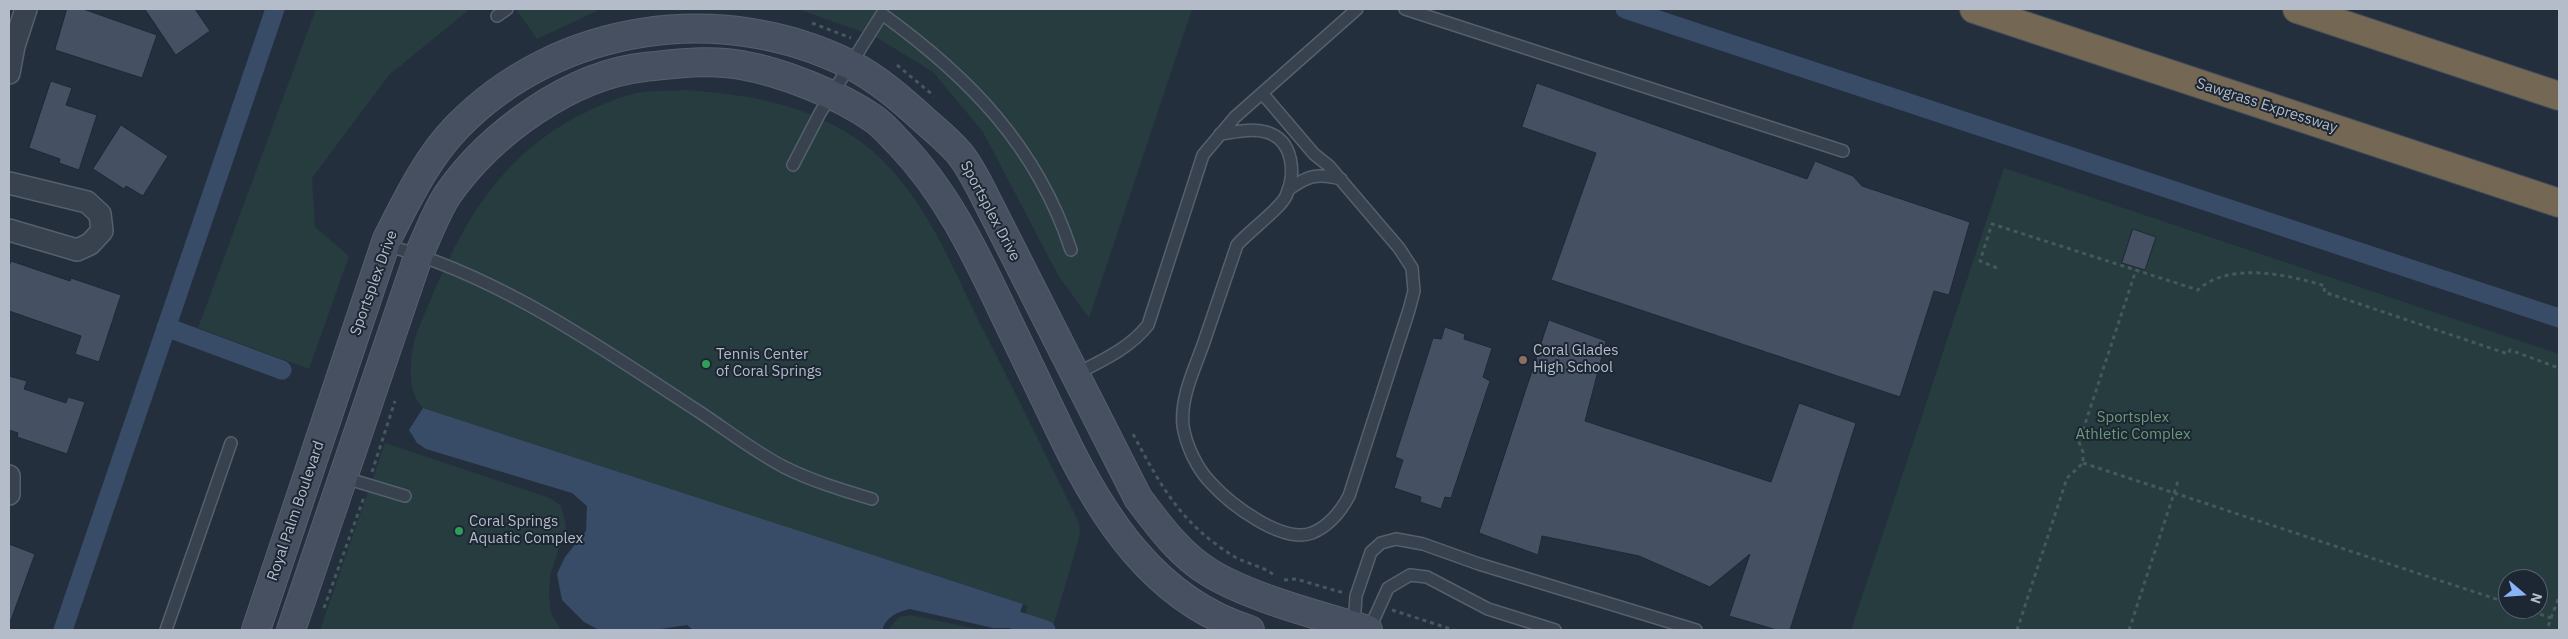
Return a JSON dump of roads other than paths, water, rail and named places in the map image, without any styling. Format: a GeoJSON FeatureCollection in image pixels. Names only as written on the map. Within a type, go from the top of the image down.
{"type":"FeatureCollection","features":[{"type":"Feature","properties":{"kind":"highway","name":"Sawgrass Expressway"},"geometry":{"type":"LineString","coordinates":[[1974,9],[2559,203]]}},
{"type":"Feature","properties":{"kind":"highway"},"geometry":{"type":"LineString","coordinates":[[2298,9],[2559,96]]}},
{"type":"Feature","properties":{"kind":"highway"},"geometry":{"type":"LineString","coordinates":[[2528,85],[2559,88]]}},
{"type":"Feature","properties":{"kind":"street"},"geometry":{"type":"LineString","coordinates":[[9,73],[14,46],[26,9]]}},
{"type":"Feature","properties":{"kind":"street","name":"Sportsplex Drive"},"geometry":{"type":"LineString","coordinates":[[336,392],[385,245],[417,179],[457,128],[509,84],[562,54],[625,35],[697,28],[742,30],[799,44],[856,54],[892,91],[959,153],[979,185],[1138,498],[1160,527],[1183,552],[1210,573],[1247,590],[1365,625]]}},
{"type":"Feature","properties":{"kind":"street"},"geometry":{"type":"LineString","coordinates":[[291,630],[418,254],[446,196],[484,150],[535,110],[579,87],[632,69],[688,63],[740,64],[832,95],[876,120],[912,157],[956,216],[1077,464],[1106,515],[1140,560],[1169,586],[1206,610],[1250,630]]}},
{"type":"Feature","properties":{"kind":"street"},"geometry":{"type":"LineString","coordinates":[[9,183],[88,202],[100,214],[102,231],[90,244],[76,250],[9,230]]}},
{"type":"Feature","properties":{"kind":"street","name":"Royal Palm Boulevard"},"geometry":{"type":"LineString","coordinates":[[256,630],[336,392]]}},
{"type":"Feature","properties":{"kind":"street"},"geometry":{"type":"LineString","coordinates":[[9,476],[9,494]]}},
{"type":"Feature","properties":{"kind":"lane"},"geometry":{"type":"LineString","coordinates":[[497,16],[507,9]]}},
{"type":"Feature","properties":{"kind":"lane"},"geometry":{"type":"LineString","coordinates":[[1074,375],[1121,351],[1138,338],[1148,325],[1203,155],[1235,117],[1357,9]]}},
{"type":"Feature","properties":{"kind":"lane"},"geometry":{"type":"LineString","coordinates":[[1405,9],[1843,151]]}},
{"type":"Feature","properties":{"kind":"lane"},"geometry":{"type":"LineString","coordinates":[[793,165],[856,54],[877,11],[926,46],[993,110],[1022,148],[1046,190],[1060,216],[1071,250]]}},
{"type":"Feature","properties":{"kind":"lane"},"geometry":{"type":"LineString","coordinates":[[1220,134],[1243,130],[1267,132],[1283,143],[1291,159],[1292,178],[1285,198],[1237,245],[1184,398],[1183,426],[1191,454],[1210,483],[1267,526],[1290,533],[1311,533],[1326,525],[1341,511],[1350,496],[1414,292],[1412,268],[1399,248],[1330,166],[1314,154],[1262,93]]}},
{"type":"Feature","properties":{"kind":"lane"},"geometry":{"type":"LineString","coordinates":[[1288,190],[1302,180],[1322,174],[1341,180]]}},
{"type":"Feature","properties":{"kind":"lane"},"geometry":{"type":"LineString","coordinates":[[385,245],[418,254],[495,287],[586,340],[783,466],[819,483],[872,499]]}},
{"type":"Feature","properties":{"kind":"lane"},"geometry":{"type":"LineString","coordinates":[[166,630],[231,443]]}},
{"type":"Feature","properties":{"kind":"lane"},"geometry":{"type":"LineString","coordinates":[[342,477],[405,496]]}},
{"type":"Feature","properties":{"kind":"lane"},"geometry":{"type":"LineString","coordinates":[[1365,625],[1356,596],[1371,552],[1381,543],[1396,540],[1423,544],[1496,569],[1696,630]]}},
{"type":"Feature","properties":{"kind":"lane"},"geometry":{"type":"LineString","coordinates":[[1365,625],[1388,588],[1400,579],[1410,575],[1427,577],[1488,609],[1555,630]]}},
{"type":"Feature","properties":{"kind":"water"},"geometry":{"type":"Polygon","coordinates":[[[423,408],[1023,604],[1014,628],[993,628],[910,609],[893,616],[886,622],[882,630],[693,630],[687,625],[654,630],[599,630],[584,622],[562,600],[557,574],[565,557],[586,531],[587,506],[572,493],[426,449],[417,443],[409,430],[423,408]]]}},
{"type":"Feature","properties":{"kind":"waterway"},"geometry":{"type":"LineString","coordinates":[[63,630],[275,9]]}},
{"type":"Feature","properties":{"kind":"waterway"},"geometry":{"type":"LineString","coordinates":[[1625,9],[2559,318]]}},
{"type":"Feature","properties":{"kind":"waterway"},"geometry":{"type":"LineString","coordinates":[[166,327],[282,370]]}},
{"type":"Feature","properties":{"kind":"waterway"},"geometry":{"type":"LineString","coordinates":[[993,613],[1046,630]]}},
{"type":"Feature","properties":{"kind":"place","name":"Coral Glades High School"},"geometry":{"type":"Point","coordinates":[1523,360]}},
{"type":"Feature","properties":{"kind":"place","name":"Tennis Center of Coral Springs"},"geometry":{"type":"Point","coordinates":[706,364]}},
{"type":"Feature","properties":{"kind":"place","name":"Coral Springs Aquatic Complex"},"geometry":{"type":"Point","coordinates":[459,531]}},
{"type":"Feature","properties":{"kind":"park label","name":"Sportsplex Athletic Complex"},"geometry":{"type":"Point","coordinates":[2133,426]}}]}
